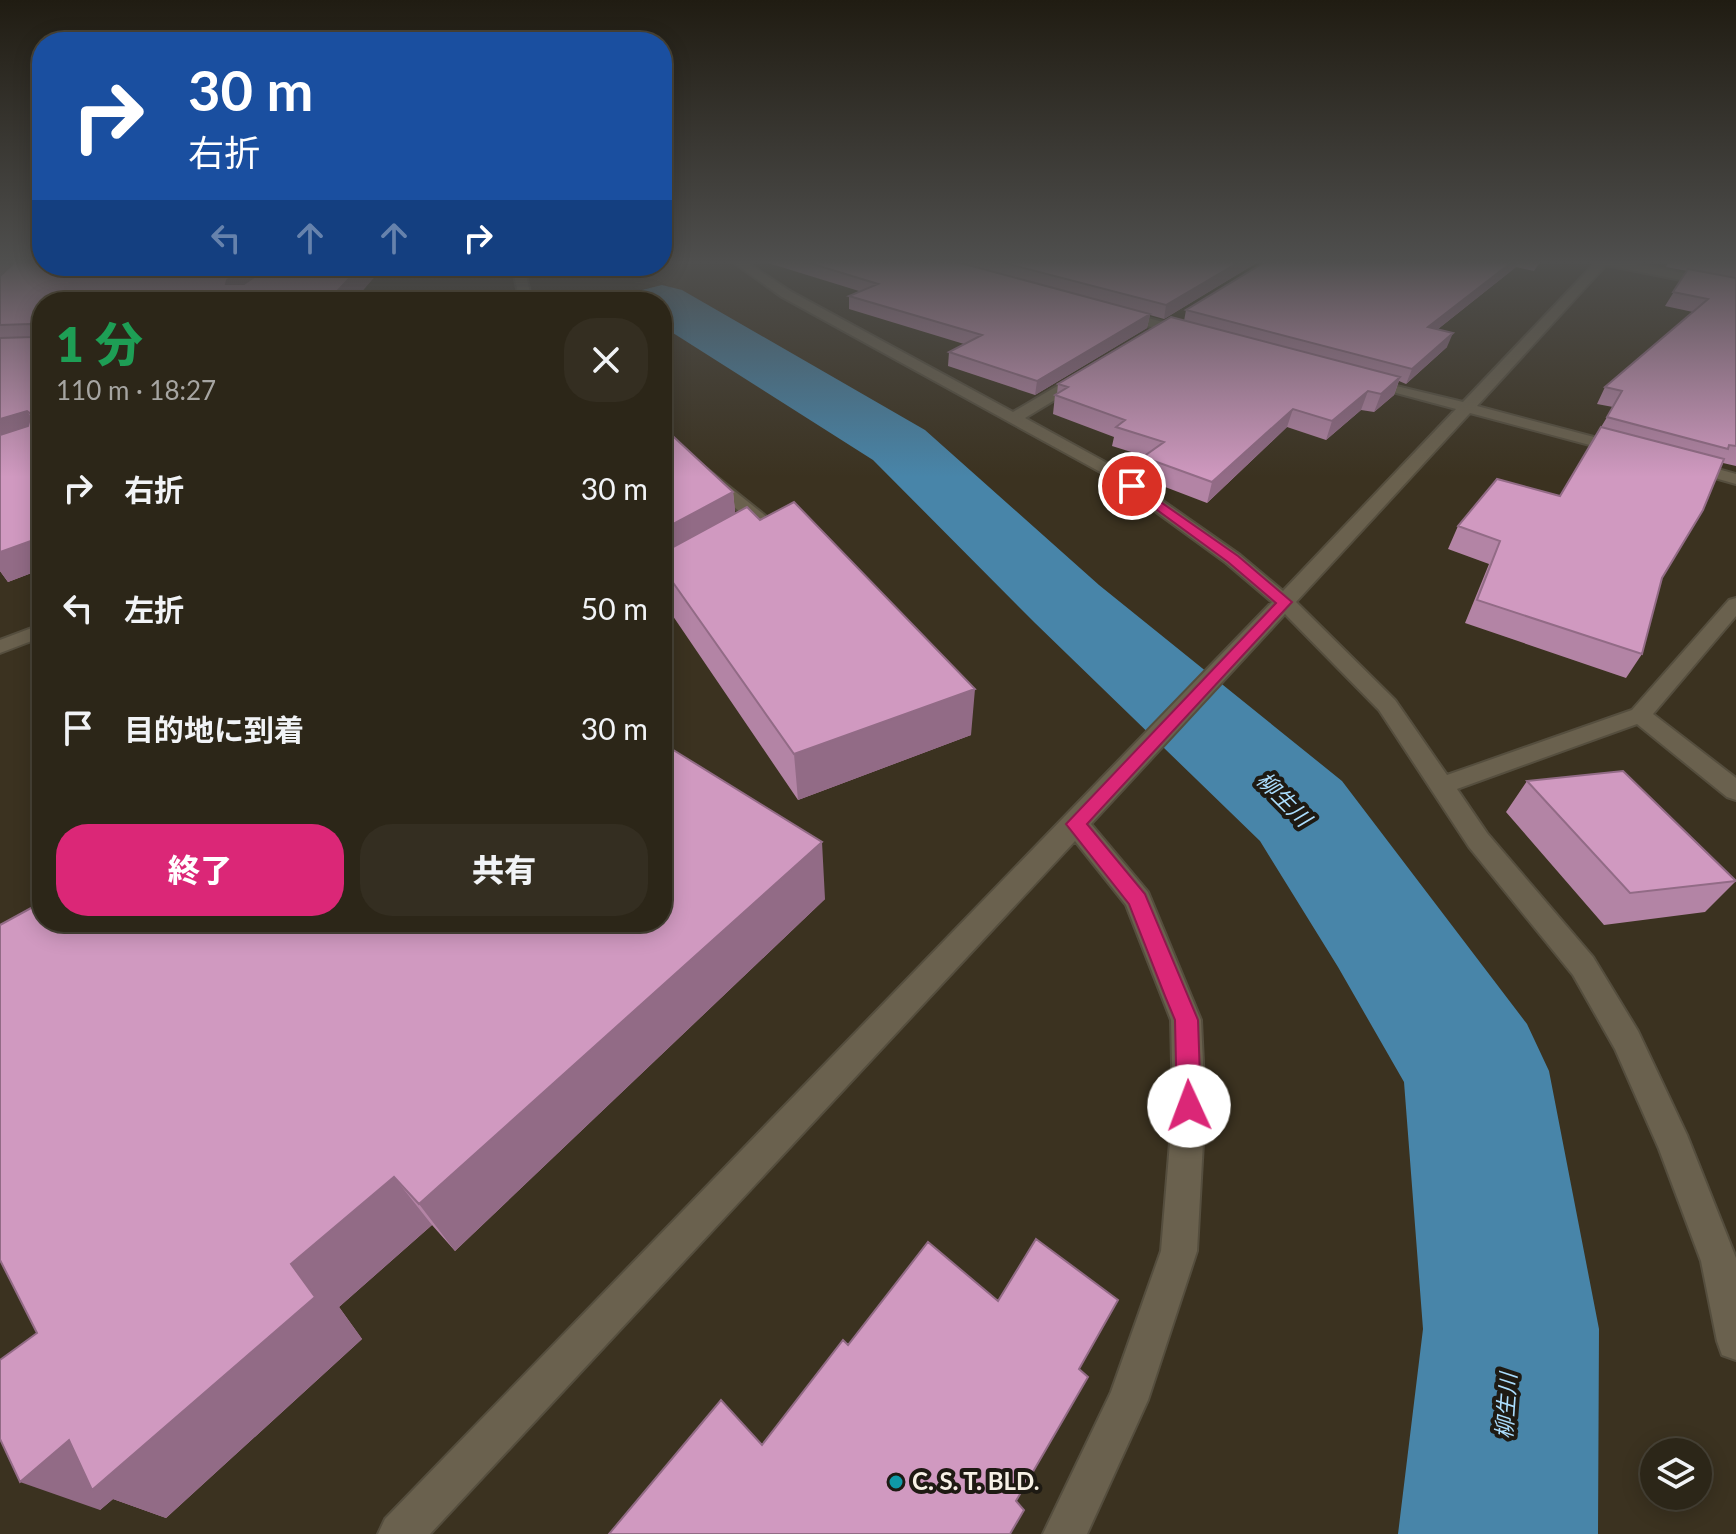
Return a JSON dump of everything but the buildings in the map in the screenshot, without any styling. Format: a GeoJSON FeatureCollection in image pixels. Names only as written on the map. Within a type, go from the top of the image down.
{"type":"FeatureCollection","features":[{"type":"Feature","properties":{"kind":"street"},"geometry":{"type":"LineString","coordinates":[[860,334],[1016,417],[1149,497],[1233,559],[1284,602],[1387,705],[1478,840],[1583,966],[1627,1041],[1675,1147],[1719,1261],[1736,1341]]}},
{"type":"Feature","properties":{"kind":"street"},"geometry":{"type":"LineString","coordinates":[[1191,334],[1209,338]]}},
{"type":"Feature","properties":{"kind":"street"},"geometry":{"type":"LineString","coordinates":[[400,1534],[1537,334]]}},
{"type":"Feature","properties":{"kind":"street"},"geometry":{"type":"LineString","coordinates":[[1016,417],[1097,368]]}},
{"type":"Feature","properties":{"kind":"street"},"geometry":{"type":"LineString","coordinates":[[1356,378],[1631,451]]}},
{"type":"Feature","properties":{"kind":"street"},"geometry":{"type":"LineString","coordinates":[[672,446],[771,529],[744,544]]}},
{"type":"Feature","properties":{"kind":"street"},"geometry":{"type":"LineString","coordinates":[[1676,463],[1736,479]]}},
{"type":"Feature","properties":{"kind":"street"},"geometry":{"type":"LineString","coordinates":[[1441,786],[1640,715],[1736,604]]}},
{"type":"Feature","properties":{"kind":"street"},"geometry":{"type":"LineString","coordinates":[[0,647],[32,634]]}},
{"type":"Feature","properties":{"kind":"street"},"geometry":{"type":"LineString","coordinates":[[1640,715],[1736,791]]}},
{"type":"Feature","properties":{"kind":"street"},"geometry":{"type":"LineString","coordinates":[[1065,1534],[1128,1400],[1179,1251],[1189,1106],[1186,1020],[1138,900],[1080,818]]}},
{"type":"Feature","properties":{"kind":"waterway","name":"柳生川"},"geometry":{"type":"LineString","coordinates":[[714,334],[899,445],[1067,604],[1301,811],[1384,930],[1476,1071],[1511,1329],[1498,1534]]}},
{"type":"Feature","properties":{"kind":"place","name":"C. S. T. BLD."},"geometry":{"type":"Point","coordinates":[896,1482]}},
{"type":"Feature","properties":{"kind":"route"},"geometry":{"type":"LineString","coordinates":[[1132,486],[1233,559],[1284,602],[1076,824],[1138,900],[1177,996],[1186,1020],[1189,1106]]}}]}
